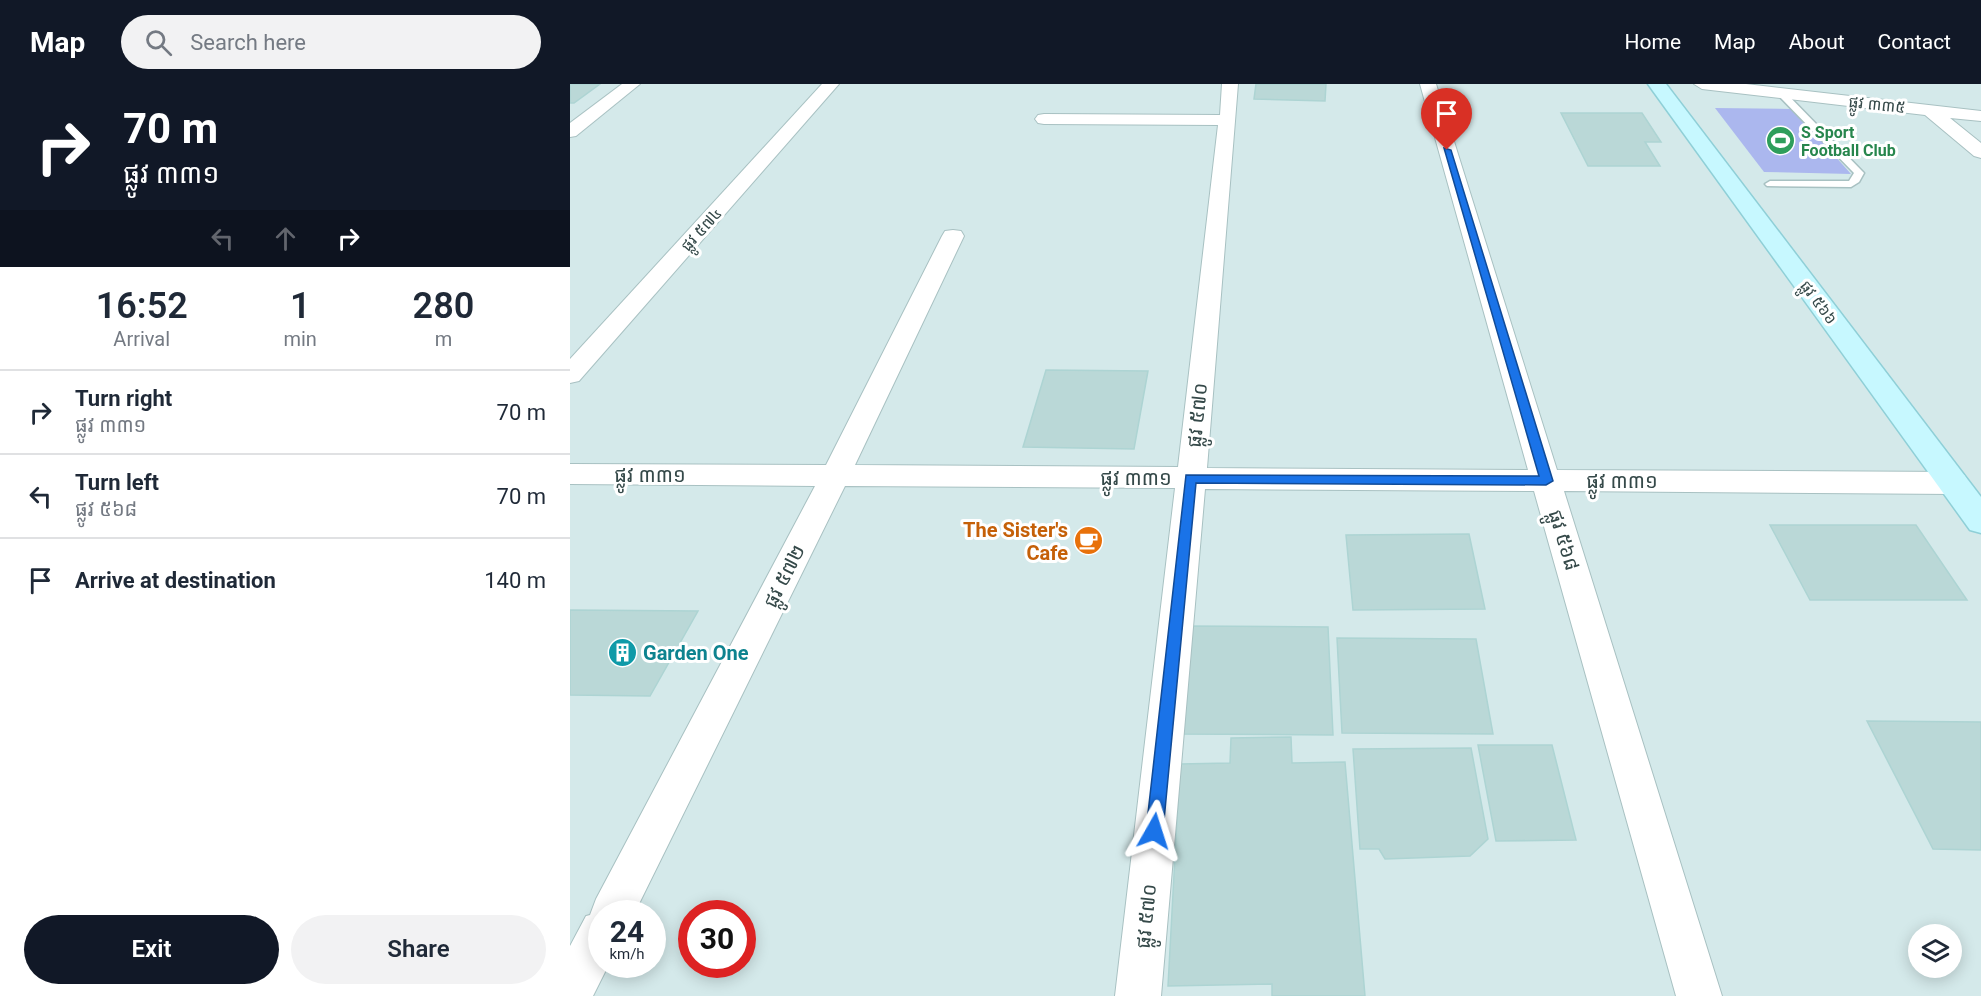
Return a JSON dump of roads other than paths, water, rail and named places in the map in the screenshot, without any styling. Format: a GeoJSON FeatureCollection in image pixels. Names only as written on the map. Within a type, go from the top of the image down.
{"type":"FeatureCollection","features":[{"type":"Feature","properties":{"kind":"street"},"geometry":{"type":"LineString","coordinates":[[570,132],[632,84]]}},
{"type":"Feature","properties":{"kind":"street","name":"ផ្លូវ ៥៧៤"},"geometry":{"type":"LineString","coordinates":[[570,375],[831,84]]}},
{"type":"Feature","properties":{"kind":"street","name":"ផ្លូវ ៥៧០"},"geometry":{"type":"LineString","coordinates":[[1138,996],[1230,84]]}},
{"type":"Feature","properties":{"kind":"street","name":"ផ្លូវ ៥៦៨"},"geometry":{"type":"LineString","coordinates":[[1428,84],[1699,996]]}},
{"type":"Feature","properties":{"kind":"street","name":"ផ្លូវ ៥៦៦"},"geometry":{"type":"LineString","coordinates":[[1657,84],[1981,521]]}},
{"type":"Feature","properties":{"kind":"street","name":"ផ្លូវ ៣៣៥"},"geometry":{"type":"LineString","coordinates":[[1702,84],[1981,116]]}},
{"type":"Feature","properties":{"kind":"street"},"geometry":{"type":"LineString","coordinates":[[1930,110],[1981,152]]}},
{"type":"Feature","properties":{"kind":"street"},"geometry":{"type":"LineString","coordinates":[[1044,119],[1228,120]]}},
{"type":"Feature","properties":{"kind":"street","name":"ផ្លូវ ៥៧២"},"geometry":{"type":"LineString","coordinates":[[618,900],[835,476],[954,236]]}},
{"type":"Feature","properties":{"kind":"street","name":"ផ្លូវ ៣៣១"},"geometry":{"type":"LineString","coordinates":[[570,474],[1954,483]]}},
{"type":"Feature","properties":{"kind":"street"},"geometry":{"type":"LineString","coordinates":[[570,993],[588,959]]}},
{"type":"Feature","properties":{"kind":"lane"},"geometry":{"type":"LineString","coordinates":[[1770,184],[1851,184],[1856,180],[1859,172],[1781,93]]}},
{"type":"Feature","properties":{"kind":"place","name":"S Sport Football Club"},"geometry":{"type":"Point","coordinates":[1780,141]}},
{"type":"Feature","properties":{"kind":"place","name":"The Sister's Cafe"},"geometry":{"type":"Point","coordinates":[1089,541]}},
{"type":"Feature","properties":{"kind":"place","name":"Garden One"},"geometry":{"type":"Point","coordinates":[622,653]}}]}
